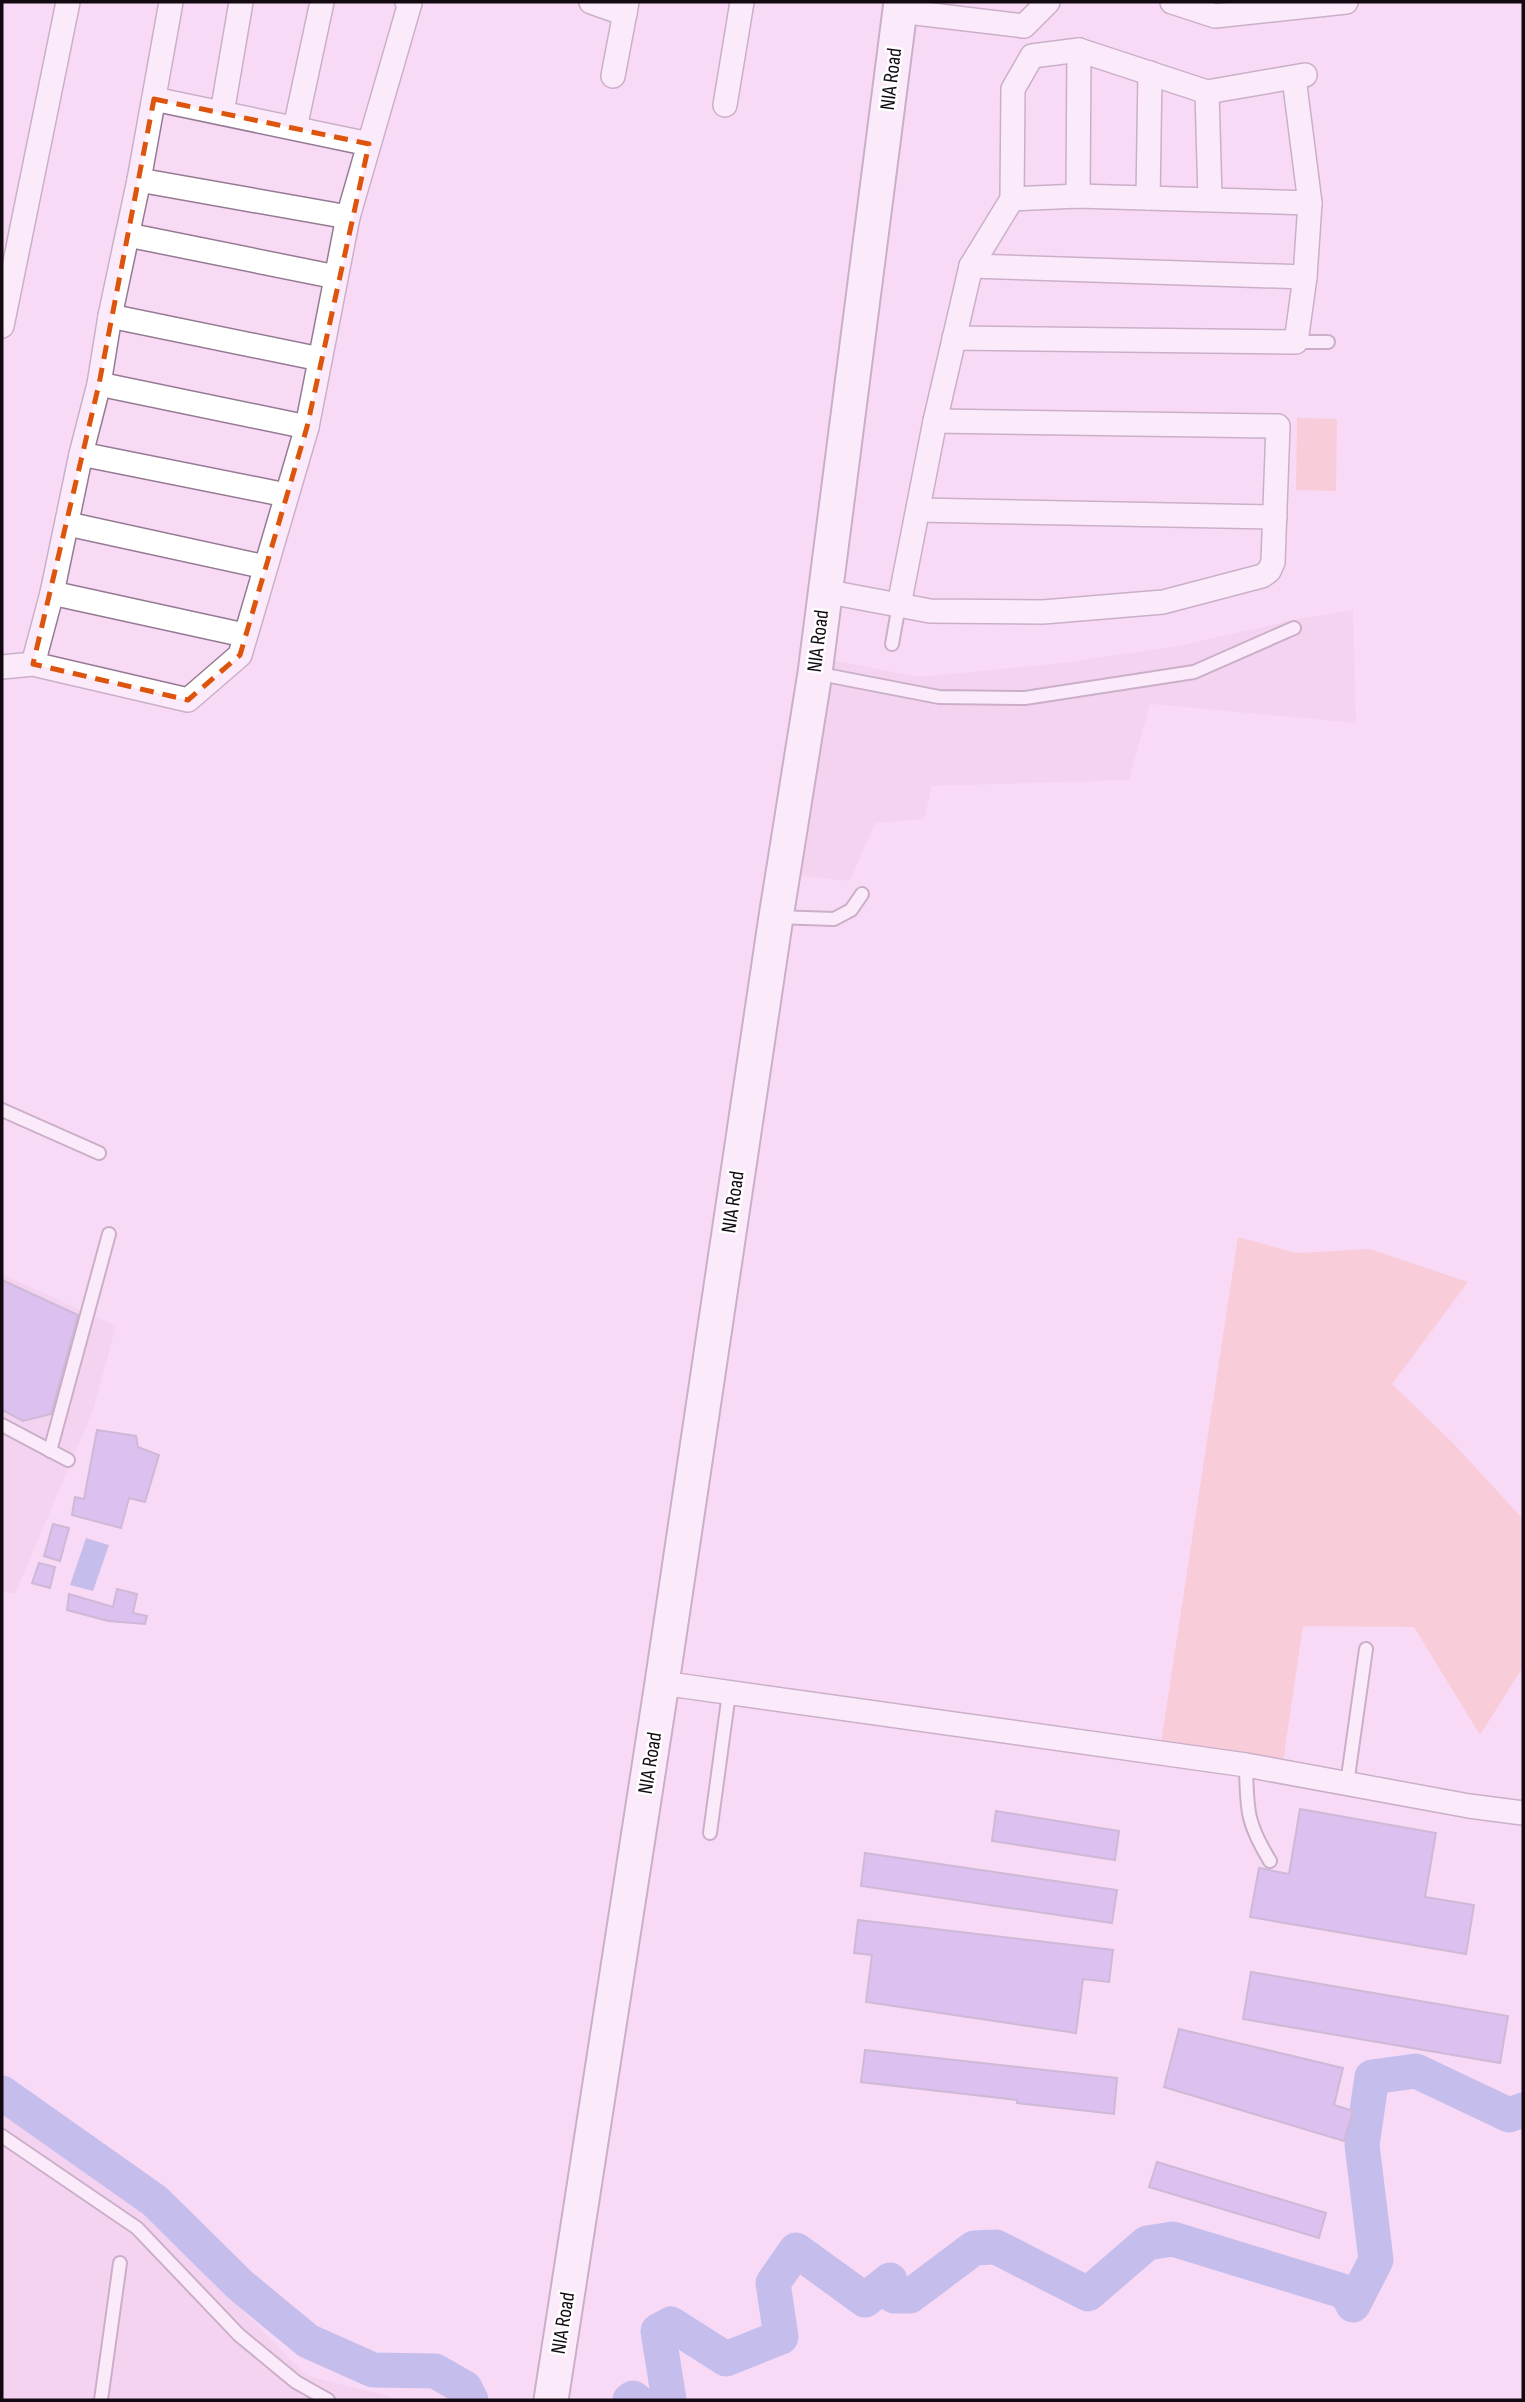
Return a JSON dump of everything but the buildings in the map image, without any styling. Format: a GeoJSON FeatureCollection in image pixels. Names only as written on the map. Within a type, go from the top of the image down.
{"type":"FeatureCollection","features":[{"type":"Feature","properties":{"kind":"street"},"geometry":{"type":"LineString","coordinates":[[2,326],[68,2]]}},
{"type":"Feature","properties":{"kind":"street"},"geometry":{"type":"LineString","coordinates":[[33,664],[52,593],[81,454],[99,384],[171,2]]}},
{"type":"Feature","properties":{"kind":"street"},"geometry":{"type":"LineString","coordinates":[[222,113],[242,2]]}},
{"type":"Feature","properties":{"kind":"street"},"geometry":{"type":"LineString","coordinates":[[295,128],[322,2]]}},
{"type":"Feature","properties":{"kind":"street"},"geometry":{"type":"LineString","coordinates":[[2,667],[33,664],[188,700],[240,655],[307,427],[348,218],[410,4],[407,2]]}},
{"type":"Feature","properties":{"kind":"street"},"geometry":{"type":"LineString","coordinates":[[591,2],[626,8],[613,76]]}},
{"type":"Feature","properties":{"kind":"street"},"geometry":{"type":"LineString","coordinates":[[725,105],[742,2]]}},
{"type":"Feature","properties":{"kind":"street"},"geometry":{"type":"LineString","coordinates":[[900,6],[1024,26],[1048,2]]}},
{"type":"Feature","properties":{"kind":"street"},"geometry":{"type":"LineString","coordinates":[[1172,2],[1215,16],[1256,7],[1346,2]]}},
{"type":"Feature","properties":{"kind":"street","name":"NIA Road"},"geometry":{"type":"LineString","coordinates":[[551,2400],[815,673],[900,6]]}},
{"type":"Feature","properties":{"kind":"street"},"geometry":{"type":"LineString","coordinates":[[899,605],[935,421],[954,338],[971,266],[1012,198],[1013,89],[1031,55],[1079,50],[1207,92],[1300,77],[1310,203],[1305,277],[1296,342],[954,338]]}},
{"type":"Feature","properties":{"kind":"street"},"geometry":{"type":"LineString","coordinates":[[1078,196],[1079,50]]}},
{"type":"Feature","properties":{"kind":"street"},"geometry":{"type":"LineString","coordinates":[[1148,198],[1150,74]]}},
{"type":"Feature","properties":{"kind":"street"},"geometry":{"type":"LineString","coordinates":[[1207,92],[1210,199]]}},
{"type":"Feature","properties":{"kind":"street"},"geometry":{"type":"LineString","coordinates":[[154,99],[369,144]]}},
{"type":"Feature","properties":{"kind":"street"},"geometry":{"type":"LineString","coordinates":[[139,180],[348,218]]}},
{"type":"Feature","properties":{"kind":"street"},"geometry":{"type":"LineString","coordinates":[[1012,198],[1078,196],[1310,203]]}},
{"type":"Feature","properties":{"kind":"street"},"geometry":{"type":"LineString","coordinates":[[128,235],[336,277]]}},
{"type":"Feature","properties":{"kind":"street"},"geometry":{"type":"LineString","coordinates":[[971,266],[1305,277]]}},
{"type":"Feature","properties":{"kind":"street"},"geometry":{"type":"LineString","coordinates":[[110,316],[320,359]]}},
{"type":"Feature","properties":{"kind":"street"},"geometry":{"type":"LineString","coordinates":[[99,384],[307,427]]}},
{"type":"Feature","properties":{"kind":"street"},"geometry":{"type":"LineString","coordinates":[[824,591],[930,611],[1043,612],[1163,602],[1262,576],[1269,571],[1273,562],[1278,426],[935,421]]}},
{"type":"Feature","properties":{"kind":"street"},"geometry":{"type":"LineString","coordinates":[[81,454],[286,495]]}},
{"type":"Feature","properties":{"kind":"street"},"geometry":{"type":"LineString","coordinates":[[918,510],[1275,517]]}},
{"type":"Feature","properties":{"kind":"street"},"geometry":{"type":"LineString","coordinates":[[68,524],[265,567]]}},
{"type":"Feature","properties":{"kind":"street"},"geometry":{"type":"LineString","coordinates":[[52,593],[244,635]]}},
{"type":"Feature","properties":{"kind":"street"},"geometry":{"type":"LineString","coordinates":[[662,1683],[1246,1765],[1523,1814]]}},
{"type":"Feature","properties":{"kind":"lane"},"geometry":{"type":"LineString","coordinates":[[1296,342],[1328,342]]}},
{"type":"Feature","properties":{"kind":"lane"},"geometry":{"type":"LineString","coordinates":[[892,644],[899,605]]}},
{"type":"Feature","properties":{"kind":"lane"},"geometry":{"type":"LineString","coordinates":[[815,673],[939,697],[1025,698],[1194,672],[1294,628]]}},
{"type":"Feature","properties":{"kind":"lane"},"geometry":{"type":"LineString","coordinates":[[776,917],[834,919],[851,909],[862,894]]}},
{"type":"Feature","properties":{"kind":"lane"},"geometry":{"type":"LineString","coordinates":[[2,1110],[99,1153]]}},
{"type":"Feature","properties":{"kind":"lane"},"geometry":{"type":"LineString","coordinates":[[50,1451],[109,1234]]}},
{"type":"Feature","properties":{"kind":"lane"},"geometry":{"type":"LineString","coordinates":[[2,1425],[68,1461]]}},
{"type":"Feature","properties":{"kind":"lane"},"geometry":{"type":"LineString","coordinates":[[1347,1784],[1366,1649]]}},
{"type":"Feature","properties":{"kind":"lane"},"geometry":{"type":"LineString","coordinates":[[710,1833],[730,1693]]}},
{"type":"Feature","properties":{"kind":"lane"},"geometry":{"type":"LineString","coordinates":[[1246,1765],[1247,1811],[1255,1837],[1270,1861]]}},
{"type":"Feature","properties":{"kind":"lane"},"geometry":{"type":"LineString","coordinates":[[2,2136],[137,2228],[239,2335],[296,2382],[328,2400]]}},
{"type":"Feature","properties":{"kind":"lane"},"geometry":{"type":"LineString","coordinates":[[101,2400],[120,2263]]}},
{"type":"Feature","properties":{"kind":"highlighted area"},"geometry":{"type":"Polygon","coordinates":[[[154,99],[369,144],[307,427],[240,655],[188,700],[33,664],[99,384],[154,99]]]}},
{"type":"Feature","properties":{"kind":"shaded area"},"geometry":{"type":"Polygon","coordinates":[[[1297,418],[1337,419],[1336,491],[1296,490],[1297,418]]]}},
{"type":"Feature","properties":{"kind":"shaded area"},"geometry":{"type":"Polygon","coordinates":[[[1353,610],[1356,723],[1150,704],[1129,780],[932,786],[924,819],[875,823],[850,881],[800,876],[827,659],[919,677],[1062,663],[1178,646],[1297,619],[1353,610]]]}},
{"type":"Feature","properties":{"kind":"shaded area"},"geometry":{"type":"Polygon","coordinates":[[[1238,1237],[1297,1253],[1370,1249],[1468,1282],[1392,1384],[1454,1444],[1523,1519],[1523,1667],[1480,1735],[1414,1627],[1303,1626],[1281,1775],[1159,1756],[1238,1237]]]}},
{"type":"Feature","properties":{"kind":"shaded area"},"geometry":{"type":"Polygon","coordinates":[[[2,1274],[116,1326],[93,1411],[15,1594],[2,1591],[2,1274]]]}},
{"type":"Feature","properties":{"kind":"shaded area"},"geometry":{"type":"Polygon","coordinates":[[[2,2112],[136,2201],[306,2375],[403,2400],[2,2400],[2,2112]]]}},
{"type":"Feature","properties":{"kind":"water"},"geometry":{"type":"Polygon","coordinates":[[[86,1538],[109,1545],[93,1591],[70,1585],[86,1538]]]}},
{"type":"Feature","properties":{"kind":"waterway"},"geometry":{"type":"LineString","coordinates":[[669,2400],[658,2331],[671,2324],[726,2359],[781,2337],[773,2283],[796,2250],[865,2300],[890,2280],[894,2296],[910,2296],[974,2248],[996,2247],[1088,2294],[1147,2243],[1173,2239],[1346,2292],[1353,2305],[1376,2260],[1362,2145],[1372,2077],[1416,2071],[1509,2115],[1523,2110]]}},
{"type":"Feature","properties":{"kind":"waterway"},"geometry":{"type":"LineString","coordinates":[[2,2093],[155,2201],[240,2285],[308,2341],[373,2370],[435,2371],[465,2388],[471,2400]]}},
{"type":"Feature","properties":{"kind":"waterway"},"geometry":{"type":"LineString","coordinates":[[630,2400],[636,2400]]}}]}
